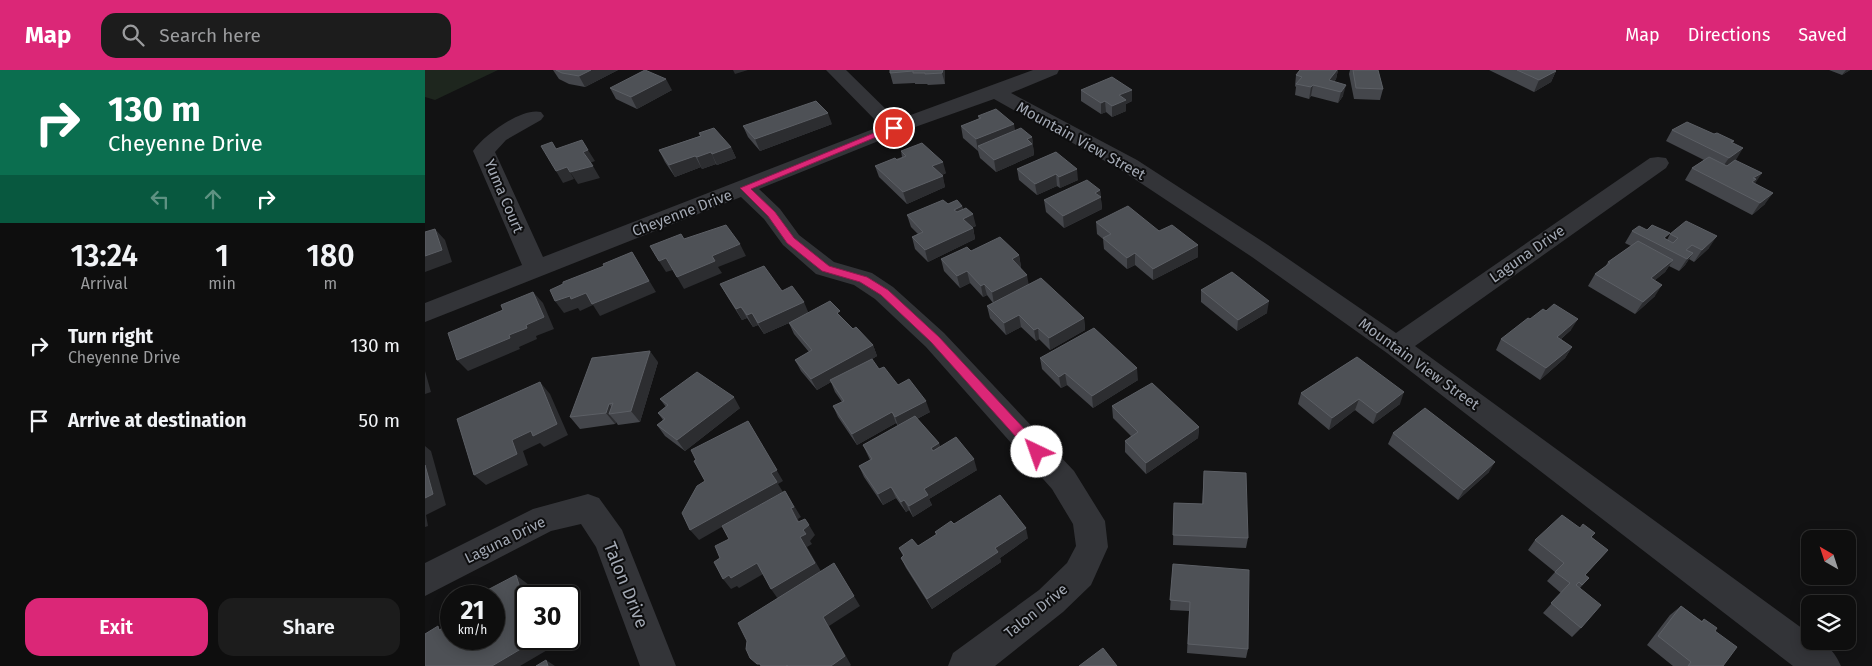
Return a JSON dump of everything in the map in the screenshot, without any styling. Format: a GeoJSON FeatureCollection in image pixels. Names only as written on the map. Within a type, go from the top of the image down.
{"type":"FeatureCollection","features":[{"type":"Feature","properties":{"kind":"street"},"geometry":{"type":"LineString","coordinates":[[835,70],[894,128]]}},
{"type":"Feature","properties":{"kind":"street","name":"Cheyenne Drive"},"geometry":{"type":"LineString","coordinates":[[425,313],[894,128],[1050,70]]}},
{"type":"Feature","properties":{"kind":"street","name":"Mountain View Street"},"geometry":{"type":"LineString","coordinates":[[995,92],[1129,165],[1260,251],[1396,346],[1823,666]]}},
{"type":"Feature","properties":{"kind":"street","name":"Yuma Court"},"geometry":{"type":"LineString","coordinates":[[534,116],[499,136],[485,150],[536,270]]}},
{"type":"Feature","properties":{"kind":"street","name":"Laguna Drive"},"geometry":{"type":"LineString","coordinates":[[1396,346],[1658,163]]}},
{"type":"Feature","properties":{"kind":"street","name":"Talon Drive"},"geometry":{"type":"LineString","coordinates":[[745,188],[772,214],[791,240],[825,268],[863,279],[884,293],[935,340],[1063,480],[1089,521],[1093,547],[1079,574],[1051,601],[965,666]]}},
{"type":"Feature","properties":{"kind":"street","name":"Laguna Drive"},"geometry":{"type":"LineString","coordinates":[[425,580],[544,519],[588,508]]}},
{"type":"Feature","properties":{"kind":"street","name":"Talon Drive"},"geometry":{"type":"LineString","coordinates":[[588,508],[610,540],[658,666]]}},
{"type":"Feature","properties":{"kind":"shaded area"},"geometry":{"type":"Polygon","coordinates":[[[425,70],[498,70],[435,100],[425,97],[425,70]]]}},
{"type":"Feature","properties":{"kind":"building"},"geometry":{"type":"Polygon","coordinates":[[[556,70],[591,70],[579,76],[556,70]]]}},
{"type":"Feature","properties":{"kind":"building"},"geometry":{"type":"Polygon","coordinates":[[[645,70],[666,79],[631,97],[610,88],[645,70]]]}},
{"type":"Feature","properties":{"kind":"building"},"geometry":{"type":"Polygon","coordinates":[[[890,70],[943,70],[942,73],[925,74],[913,73],[913,71],[890,73],[890,70]]]}},
{"type":"Feature","properties":{"kind":"building"},"geometry":{"type":"Polygon","coordinates":[[[1300,70],[1337,70],[1329,80],[1346,85],[1341,92],[1313,85],[1311,87],[1296,84],[1302,77],[1296,75],[1300,70]]]}},
{"type":"Feature","properties":{"kind":"building"},"geometry":{"type":"Polygon","coordinates":[[[1353,70],[1378,70],[1383,89],[1356,88],[1353,70]]]}},
{"type":"Feature","properties":{"kind":"building"},"geometry":{"type":"Polygon","coordinates":[[[1517,70],[1554,70],[1556,71],[1539,80],[1517,70]]]}},
{"type":"Feature","properties":{"kind":"building"},"geometry":{"type":"Polygon","coordinates":[[[1112,77],[1132,90],[1119,95],[1126,100],[1112,106],[1105,101],[1101,103],[1081,90],[1112,77]]]}},
{"type":"Feature","properties":{"kind":"building"},"geometry":{"type":"Polygon","coordinates":[[[816,101],[828,113],[755,139],[743,126],[816,101]]]}},
{"type":"Feature","properties":{"kind":"building"},"geometry":{"type":"Polygon","coordinates":[[[996,109],[1014,124],[976,139],[961,126],[981,118],[978,116],[996,109]]]}},
{"type":"Feature","properties":{"kind":"building"},"geometry":{"type":"Polygon","coordinates":[[[1687,122],[1714,134],[1717,133],[1734,141],[1731,142],[1743,148],[1729,158],[1672,130],[1687,122]]]}},
{"type":"Feature","properties":{"kind":"building"},"geometry":{"type":"Polygon","coordinates":[[[714,128],[731,147],[669,165],[659,150],[701,136],[699,133],[714,128]]]}},
{"type":"Feature","properties":{"kind":"building"},"geometry":{"type":"Polygon","coordinates":[[[1021,128],[1032,137],[1027,139],[1032,144],[994,160],[978,146],[1021,128]]]}},
{"type":"Feature","properties":{"kind":"building"},"geometry":{"type":"Polygon","coordinates":[[[582,140],[588,150],[583,152],[593,166],[570,172],[567,167],[556,171],[541,146],[552,142],[556,149],[582,140]]]}},
{"type":"Feature","properties":{"kind":"building"},"geometry":{"type":"Polygon","coordinates":[[[922,143],[943,162],[932,166],[943,176],[903,192],[875,166],[906,156],[901,151],[922,143]]]}},
{"type":"Feature","properties":{"kind":"building"},"geometry":{"type":"Polygon","coordinates":[[[1056,152],[1077,169],[1059,177],[1056,174],[1035,184],[1017,169],[1056,152]]]}},
{"type":"Feature","properties":{"kind":"building"},"geometry":{"type":"Polygon","coordinates":[[[1709,157],[1727,166],[1735,160],[1762,173],[1753,178],[1756,179],[1752,182],[1773,193],[1760,203],[1692,168],[1709,157]]]}},
{"type":"Feature","properties":{"kind":"building"},"geometry":{"type":"Polygon","coordinates":[[[1087,180],[1100,190],[1095,193],[1101,197],[1063,216],[1044,200],[1087,180]]]}},
{"type":"Feature","properties":{"kind":"building"},"geometry":{"type":"Polygon","coordinates":[[[943,200],[948,204],[957,200],[962,206],[954,210],[957,212],[966,208],[973,214],[963,219],[973,228],[925,250],[912,237],[923,232],[907,215],[943,200]]]}},
{"type":"Feature","properties":{"kind":"building"},"geometry":{"type":"Polygon","coordinates":[[[1128,206],[1159,231],[1172,225],[1198,245],[1153,269],[1135,253],[1127,258],[1103,238],[1111,234],[1096,222],[1128,206]]]}},
{"type":"Feature","properties":{"kind":"building"},"geometry":{"type":"Polygon","coordinates":[[[1686,221],[1717,236],[1702,250],[1692,245],[1686,250],[1693,253],[1687,259],[1632,231],[1639,226],[1647,230],[1652,225],[1670,233],[1664,238],[1673,243],[1678,238],[1670,234],[1686,221]]]}},
{"type":"Feature","properties":{"kind":"building"},"geometry":{"type":"Polygon","coordinates":[[[726,225],[740,244],[712,256],[715,261],[677,277],[666,258],[659,261],[650,246],[681,234],[684,239],[726,225]]]}},
{"type":"Feature","properties":{"kind":"building"},"geometry":{"type":"Polygon","coordinates":[[[435,229],[442,250],[425,256],[425,232],[435,229]]]}},
{"type":"Feature","properties":{"kind":"building"},"geometry":{"type":"Polygon","coordinates":[[[1000,237],[1019,255],[1012,259],[1027,275],[992,292],[984,284],[981,286],[967,271],[957,276],[941,259],[967,247],[971,251],[1000,237]]]}},
{"type":"Feature","properties":{"kind":"building"},"geometry":{"type":"Polygon","coordinates":[[[1638,241],[1673,260],[1651,278],[1662,285],[1643,302],[1595,274],[1610,263],[1608,262],[1638,241]]]}},
{"type":"Feature","properties":{"kind":"building"},"geometry":{"type":"Polygon","coordinates":[[[632,252],[649,281],[592,304],[586,293],[571,299],[570,296],[555,301],[550,290],[563,284],[563,282],[604,266],[603,264],[632,252]]]}},
{"type":"Feature","properties":{"kind":"building"},"geometry":{"type":"Polygon","coordinates":[[[764,266],[782,291],[792,286],[804,302],[758,323],[752,313],[747,315],[741,307],[736,309],[720,284],[764,266]]]}},
{"type":"Feature","properties":{"kind":"building"},"geometry":{"type":"Polygon","coordinates":[[[1232,272],[1269,301],[1238,320],[1201,290],[1232,272]]]}},
{"type":"Feature","properties":{"kind":"building"},"geometry":{"type":"Polygon","coordinates":[[[1041,278],[1084,318],[1049,338],[1038,328],[1034,330],[1019,315],[1004,323],[987,306],[1041,278]]]}},
{"type":"Feature","properties":{"kind":"building"},"geometry":{"type":"Polygon","coordinates":[[[533,292],[544,317],[526,325],[527,328],[509,335],[510,338],[457,360],[448,333],[503,310],[501,305],[533,292]]]}},
{"type":"Feature","properties":{"kind":"building"},"geometry":{"type":"Polygon","coordinates":[[[830,301],[840,311],[837,313],[853,329],[856,327],[873,345],[811,379],[795,360],[812,350],[789,323],[830,301]]]}},
{"type":"Feature","properties":{"kind":"building"},"geometry":{"type":"Polygon","coordinates":[[[1554,304],[1578,319],[1557,337],[1572,347],[1546,368],[1501,339],[1528,318],[1530,319],[1543,309],[1546,311],[1554,304]]]}},
{"type":"Feature","properties":{"kind":"building"},"geometry":{"type":"Polygon","coordinates":[[[1094,328],[1137,368],[1092,396],[1065,373],[1059,377],[1040,358],[1094,328]]]}},
{"type":"Feature","properties":{"kind":"building"},"geometry":{"type":"Polygon","coordinates":[[[650,351],[631,411],[609,414],[613,403],[609,404],[606,413],[570,417],[592,358],[650,351]]]}},
{"type":"Feature","properties":{"kind":"building"},"geometry":{"type":"Polygon","coordinates":[[[1357,357],[1404,392],[1377,413],[1359,399],[1332,418],[1301,393],[1357,357]]]}},
{"type":"Feature","properties":{"kind":"building"},"geometry":{"type":"Polygon","coordinates":[[[872,359],[879,369],[884,367],[898,385],[909,379],[926,401],[895,417],[892,412],[852,434],[833,406],[844,401],[830,380],[872,359]]]}},
{"type":"Feature","properties":{"kind":"building"},"geometry":{"type":"Polygon","coordinates":[[[697,372],[734,397],[677,440],[657,425],[665,419],[658,413],[668,405],[660,399],[697,372]]]}},
{"type":"Feature","properties":{"kind":"building"},"geometry":{"type":"Polygon","coordinates":[[[540,382],[557,424],[533,436],[531,431],[512,440],[517,454],[474,475],[457,419],[540,382]]]}},
{"type":"Feature","properties":{"kind":"building"},"geometry":{"type":"Polygon","coordinates":[[[1152,383],[1199,427],[1146,463],[1125,441],[1138,432],[1112,406],[1152,383]]]}},
{"type":"Feature","properties":{"kind":"building"},"geometry":{"type":"Polygon","coordinates":[[[1425,408],[1495,462],[1464,490],[1393,433],[1425,408]]]}},
{"type":"Feature","properties":{"kind":"building"},"geometry":{"type":"Polygon","coordinates":[[[915,416],[939,443],[931,448],[933,451],[956,437],[974,459],[924,489],[928,495],[909,506],[904,500],[901,502],[891,487],[878,494],[859,466],[872,459],[863,445],[915,416]]]}},
{"type":"Feature","properties":{"kind":"building"},"geometry":{"type":"Polygon","coordinates":[[[748,421],[777,470],[771,473],[777,482],[690,530],[682,513],[697,486],[705,481],[694,461],[696,460],[691,450],[748,421]]]}},
{"type":"Feature","properties":{"kind":"building"},"geometry":{"type":"Polygon","coordinates":[[[425,465],[433,494],[425,498],[425,465]]]}},
{"type":"Feature","properties":{"kind":"building"},"geometry":{"type":"Polygon","coordinates":[[[1204,471],[1246,473],[1248,538],[1173,535],[1174,503],[1203,504],[1204,471]]]}},
{"type":"Feature","properties":{"kind":"building"},"geometry":{"type":"Polygon","coordinates":[[[785,491],[794,507],[791,508],[798,522],[805,519],[809,525],[803,530],[806,534],[800,537],[815,563],[771,589],[757,563],[731,578],[729,575],[723,579],[714,562],[720,558],[715,546],[729,539],[722,526],[785,491]]]}},
{"type":"Feature","properties":{"kind":"building"},"geometry":{"type":"Polygon","coordinates":[[[1000,495],[1026,528],[995,548],[998,552],[927,599],[901,558],[904,555],[899,548],[912,539],[918,546],[937,534],[935,532],[951,521],[954,524],[1000,495]]]}},
{"type":"Feature","properties":{"kind":"building"},"geometry":{"type":"Polygon","coordinates":[[[1562,515],[1580,528],[1583,524],[1595,533],[1591,537],[1608,550],[1585,575],[1589,578],[1582,585],[1579,582],[1576,585],[1601,605],[1581,628],[1551,603],[1570,583],[1555,572],[1564,563],[1535,540],[1562,515]]]}},
{"type":"Feature","properties":{"kind":"building"},"geometry":{"type":"Polygon","coordinates":[[[834,563],[854,596],[823,617],[845,656],[831,666],[761,666],[757,664],[750,658],[746,649],[747,641],[738,623],[834,563]]]}},
{"type":"Feature","properties":{"kind":"building"},"geometry":{"type":"Polygon","coordinates":[[[1173,564],[1249,570],[1248,649],[1188,644],[1190,602],[1170,600],[1173,564]]]}},
{"type":"Feature","properties":{"kind":"building"},"geometry":{"type":"Polygon","coordinates":[[[516,575],[519,585],[515,585],[515,650],[519,650],[492,666],[425,666],[425,634],[438,626],[440,630],[440,650],[505,650],[505,585],[497,585],[516,575]]]}},
{"type":"Feature","properties":{"kind":"building"},"geometry":{"type":"Polygon","coordinates":[[[1681,606],[1702,622],[1704,619],[1717,628],[1715,631],[1737,647],[1723,666],[1688,666],[1691,662],[1658,636],[1681,606]]]}},
{"type":"Feature","properties":{"kind":"building"},"geometry":{"type":"Polygon","coordinates":[[[1103,648],[1117,666],[1079,666],[1103,648]]]}},
{"type":"Feature","properties":{"kind":"building"},"geometry":{"type":"Polygon","coordinates":[[[546,660],[548,666],[536,666],[546,660]]]}},
{"type":"Feature","properties":{"kind":"route"},"geometry":{"type":"LineString","coordinates":[[894,128],[745,188],[772,214],[791,240],[825,268],[863,279],[884,293],[935,340],[1037,452]]}}]}
